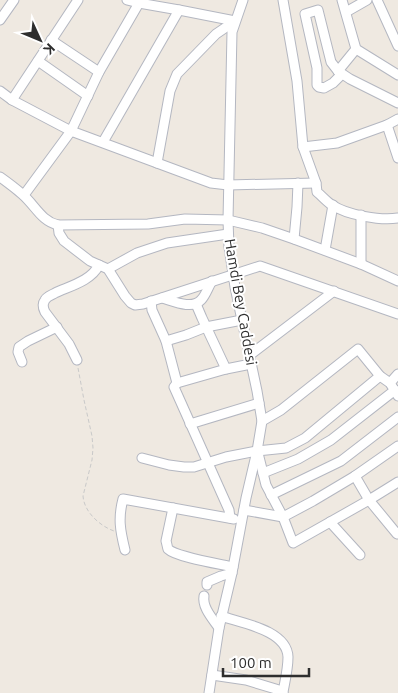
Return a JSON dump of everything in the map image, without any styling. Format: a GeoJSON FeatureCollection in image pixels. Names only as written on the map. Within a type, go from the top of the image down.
{"type":"FeatureCollection","features":[{"type":"Feature","properties":{"kind":"street"},"geometry":{"type":"LineString","coordinates":[[0,20],[14,0]]}},
{"type":"Feature","properties":{"kind":"street"},"geometry":{"type":"LineString","coordinates":[[12,100],[78,0]]}},
{"type":"Feature","properties":{"kind":"street"},"geometry":{"type":"LineString","coordinates":[[127,0],[175,6],[236,21]]}},
{"type":"Feature","properties":{"kind":"street","name":"Hamdi Bey Caddesi"},"geometry":{"type":"LineString","coordinates":[[209,693],[221,616],[262,421],[233,274],[228,234],[232,32],[243,0]]}},
{"type":"Feature","properties":{"kind":"street"},"geometry":{"type":"LineString","coordinates":[[283,0],[297,81],[302,147],[316,183],[317,192],[344,211],[398,221]]}},
{"type":"Feature","properties":{"kind":"street"},"geometry":{"type":"LineString","coordinates":[[342,0],[356,48],[398,75]]}},
{"type":"Feature","properties":{"kind":"street"},"geometry":{"type":"LineString","coordinates":[[346,12],[367,0]]}},
{"type":"Feature","properties":{"kind":"street"},"geometry":{"type":"LineString","coordinates":[[377,0],[398,46]]}},
{"type":"Feature","properties":{"kind":"street"},"geometry":{"type":"LineString","coordinates":[[24,195],[71,131],[99,72],[139,3]]}},
{"type":"Feature","properties":{"kind":"street"},"geometry":{"type":"LineString","coordinates":[[103,142],[175,6]]}},
{"type":"Feature","properties":{"kind":"street"},"geometry":{"type":"LineString","coordinates":[[356,48],[340,72],[333,83],[324,88],[319,87],[317,85],[317,68],[305,14],[318,10],[331,62],[340,72],[398,103]]}},
{"type":"Feature","properties":{"kind":"street"},"geometry":{"type":"LineString","coordinates":[[157,163],[170,91],[177,74],[216,34],[236,21]]}},
{"type":"Feature","properties":{"kind":"street"},"geometry":{"type":"LineString","coordinates":[[51,40],[99,72]]}},
{"type":"Feature","properties":{"kind":"street"},"geometry":{"type":"LineString","coordinates":[[38,61],[88,96]]}},
{"type":"Feature","properties":{"kind":"street"},"geometry":{"type":"LineString","coordinates":[[0,91],[12,100],[71,131],[211,183],[228,185],[316,183]]}},
{"type":"Feature","properties":{"kind":"street"},"geometry":{"type":"LineString","coordinates":[[302,147],[337,143],[387,125],[398,119]]}},
{"type":"Feature","properties":{"kind":"street"},"geometry":{"type":"LineString","coordinates":[[387,125],[398,158]]}},
{"type":"Feature","properties":{"kind":"street"},"geometry":{"type":"LineString","coordinates":[[2,181],[24,195],[46,220],[52,223],[148,224],[185,219],[228,220],[262,228],[294,239],[361,264],[398,281]]}},
{"type":"Feature","properties":{"kind":"street"},"geometry":{"type":"LineString","coordinates":[[294,239],[298,184]]}},
{"type":"Feature","properties":{"kind":"street"},"geometry":{"type":"LineString","coordinates":[[324,250],[333,205]]}},
{"type":"Feature","properties":{"kind":"street"},"geometry":{"type":"LineString","coordinates":[[361,215],[361,264]]}},
{"type":"Feature","properties":{"kind":"street"},"geometry":{"type":"LineString","coordinates":[[58,224],[59,232],[64,241],[85,257],[103,267],[130,303],[134,305],[162,298],[260,266],[398,314]]}},
{"type":"Feature","properties":{"kind":"street"},"geometry":{"type":"LineString","coordinates":[[77,360],[69,344],[44,310],[43,305],[48,296],[87,279],[103,267],[137,253],[167,243],[228,234]]}},
{"type":"Feature","properties":{"kind":"street"},"geometry":{"type":"LineString","coordinates":[[162,298],[183,304],[196,304],[202,299],[212,281]]}},
{"type":"Feature","properties":{"kind":"street"},"geometry":{"type":"LineString","coordinates":[[177,383],[251,360],[334,291]]}},
{"type":"Feature","properties":{"kind":"street"},"geometry":{"type":"LineString","coordinates":[[151,301],[152,310],[166,341],[177,383],[174,387],[229,510],[230,518]]}},
{"type":"Feature","properties":{"kind":"street"},"geometry":{"type":"LineString","coordinates":[[196,304],[226,369]]}},
{"type":"Feature","properties":{"kind":"street"},"geometry":{"type":"LineString","coordinates":[[166,341],[206,327],[242,320]]}},
{"type":"Feature","properties":{"kind":"street"},"geometry":{"type":"LineString","coordinates":[[22,362],[18,352],[19,347],[57,327]]}},
{"type":"Feature","properties":{"kind":"street"},"geometry":{"type":"LineString","coordinates":[[262,421],[281,410],[358,349],[380,376],[394,389]]}},
{"type":"Feature","properties":{"kind":"street"},"geometry":{"type":"LineString","coordinates":[[263,473],[298,459],[331,440],[394,389],[398,374]]}},
{"type":"Feature","properties":{"kind":"street"},"geometry":{"type":"LineString","coordinates":[[142,458],[184,468],[257,451],[286,448],[305,438],[380,376]]}},
{"type":"Feature","properties":{"kind":"street"},"geometry":{"type":"LineString","coordinates":[[190,424],[259,403]]}},
{"type":"Feature","properties":{"kind":"street"},"geometry":{"type":"LineString","coordinates":[[271,494],[341,461],[398,417]]}},
{"type":"Feature","properties":{"kind":"street"},"geometry":{"type":"LineString","coordinates":[[244,510],[283,517],[355,476],[398,446]]}},
{"type":"Feature","properties":{"kind":"street"},"geometry":{"type":"LineString","coordinates":[[257,451],[266,485],[283,517],[293,544],[398,482]]}},
{"type":"Feature","properties":{"kind":"street"},"geometry":{"type":"LineString","coordinates":[[355,476],[369,500],[397,534]]}},
{"type":"Feature","properties":{"kind":"street"},"geometry":{"type":"LineString","coordinates":[[125,550],[119,526],[123,499],[242,520]]}},
{"type":"Feature","properties":{"kind":"street"},"geometry":{"type":"LineString","coordinates":[[173,508],[166,541],[169,549],[188,557],[232,570]]}},
{"type":"Feature","properties":{"kind":"street"},"geometry":{"type":"LineString","coordinates":[[330,522],[360,555]]}},
{"type":"Feature","properties":{"kind":"street"},"geometry":{"type":"LineString","coordinates":[[206,585],[207,582],[232,570]]}},
{"type":"Feature","properties":{"kind":"street"},"geometry":{"type":"LineString","coordinates":[[204,596],[203,601],[208,613],[219,628]]}},
{"type":"Feature","properties":{"kind":"street"},"geometry":{"type":"LineString","coordinates":[[212,675],[246,680],[279,690],[283,693],[286,678],[288,656],[282,643],[268,632],[221,616]]}},
{"type":"Feature","properties":{"kind":"path"},"geometry":{"type":"LineString","coordinates":[[77,360],[94,448],[83,496],[84,504],[89,514],[114,531],[120,532]]}}]}
